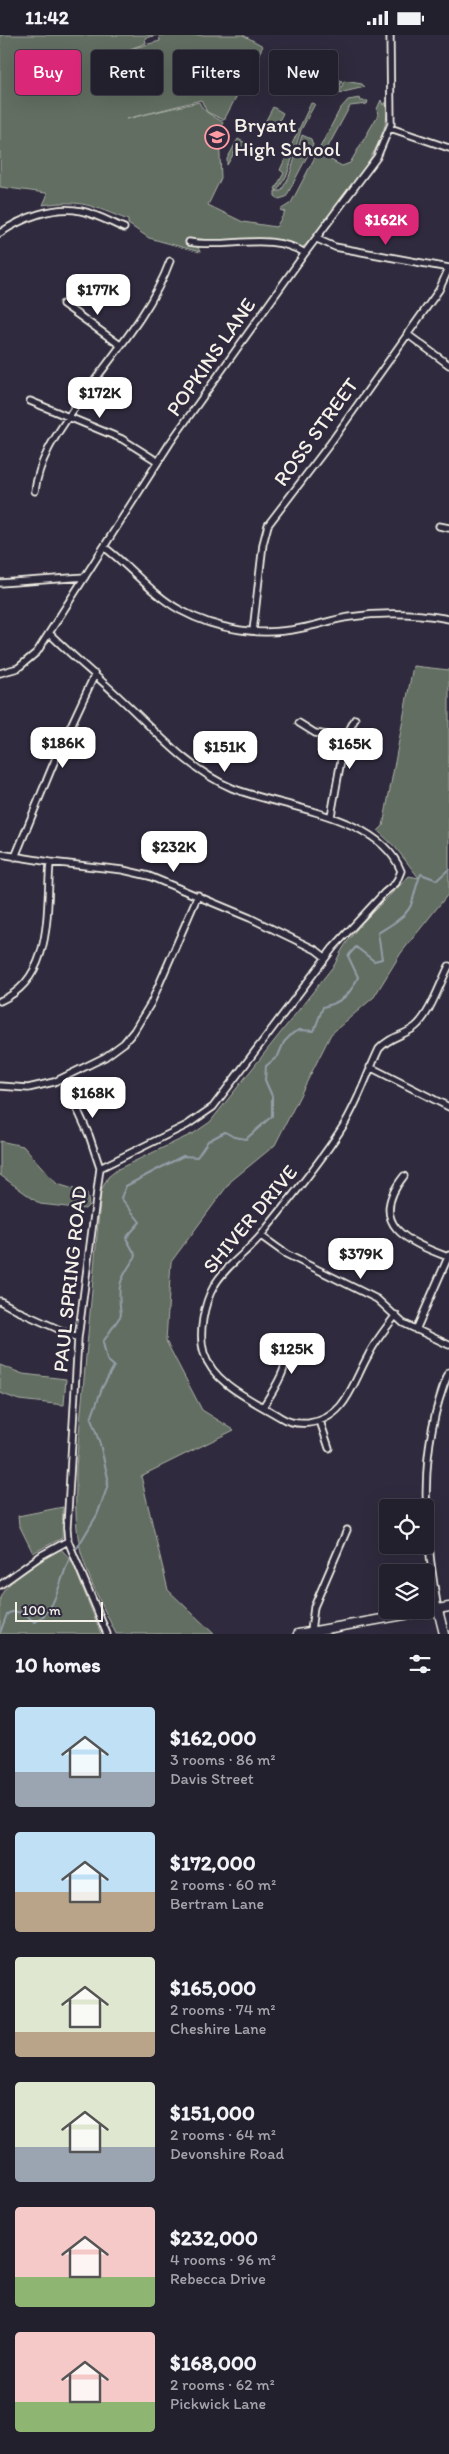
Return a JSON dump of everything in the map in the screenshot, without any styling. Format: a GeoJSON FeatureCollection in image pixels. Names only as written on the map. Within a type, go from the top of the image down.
{"type":"FeatureCollection","features":[{"type":"Feature","properties":{"kind":"main road"},"geometry":{"type":"LineString","coordinates":[[298,1634],[449,1607]]}},
{"type":"Feature","properties":{"kind":"main road"},"geometry":{"type":"LineString","coordinates":[[438,1610],[444,1634]]}},
{"type":"Feature","properties":{"kind":"street","name":"POPKINS LANE"},"geometry":{"type":"LineString","coordinates":[[0,673],[18,667],[29,660],[50,634],[157,461],[305,253],[318,239],[375,161],[390,127],[390,35]]}},
{"type":"Feature","properties":{"kind":"street"},"geometry":{"type":"LineString","coordinates":[[390,127],[449,148]]}},
{"type":"Feature","properties":{"kind":"street"},"geometry":{"type":"LineString","coordinates":[[0,233],[27,218],[64,209],[80,211],[124,228]]}},
{"type":"Feature","properties":{"kind":"street"},"geometry":{"type":"LineString","coordinates":[[318,239],[335,247],[449,268]]}},
{"type":"Feature","properties":{"kind":"street"},"geometry":{"type":"LineString","coordinates":[[189,242],[216,245],[274,241],[290,245],[305,253]]}},
{"type":"Feature","properties":{"kind":"street"},"geometry":{"type":"LineString","coordinates":[[35,491],[36,479],[46,452],[158,290],[170,261]]}},
{"type":"Feature","properties":{"kind":"street","name":"ROSS STREET"},"geometry":{"type":"LineString","coordinates":[[253,631],[262,544],[268,525],[329,445],[439,290],[449,268]]}},
{"type":"Feature","properties":{"kind":"street"},"geometry":{"type":"LineString","coordinates":[[64,304],[120,345]]}},
{"type":"Feature","properties":{"kind":"street"},"geometry":{"type":"LineString","coordinates":[[407,334],[449,365]]}},
{"type":"Feature","properties":{"kind":"street"},"geometry":{"type":"LineString","coordinates":[[30,401],[122,439],[157,461]]}},
{"type":"Feature","properties":{"kind":"street"},"geometry":{"type":"LineString","coordinates":[[439,526],[449,528]]}},
{"type":"Feature","properties":{"kind":"street"},"geometry":{"type":"LineString","coordinates":[[104,547],[160,597],[180,610],[217,625],[253,631],[287,631],[348,617],[373,614],[416,614],[449,619]]}},
{"type":"Feature","properties":{"kind":"street"},"geometry":{"type":"LineString","coordinates":[[0,583],[85,577]]}},
{"type":"Feature","properties":{"kind":"street"},"geometry":{"type":"LineString","coordinates":[[50,634],[176,751],[213,779],[249,795],[331,816],[345,738],[355,719]]}},
{"type":"Feature","properties":{"kind":"street"},"geometry":{"type":"LineString","coordinates":[[15,857],[55,760],[95,674]]}},
{"type":"Feature","properties":{"kind":"street"},"geometry":{"type":"LineString","coordinates":[[299,723],[315,733],[345,738]]}},
{"type":"Feature","properties":{"kind":"street","name":"PAUL SPRING ROAD"},"geometry":{"type":"LineString","coordinates":[[107,1634],[68,1541],[67,1504],[78,1338],[100,1168],[187,1125],[213,1107],[325,957],[352,926],[401,876],[400,868],[395,861],[374,839],[356,827],[331,816]]}},
{"type":"Feature","properties":{"kind":"street"},"geometry":{"type":"LineString","coordinates":[[0,854],[137,873],[164,880],[293,939],[325,957]]}},
{"type":"Feature","properties":{"kind":"street"},"geometry":{"type":"LineString","coordinates":[[0,1001],[19,991],[37,965],[45,935],[50,862]]}},
{"type":"Feature","properties":{"kind":"street"},"geometry":{"type":"LineString","coordinates":[[0,1086],[28,1088],[44,1086],[112,1052],[134,1031],[151,1003],[198,895]]}},
{"type":"Feature","properties":{"kind":"street","name":"SHIVER DRIVE"},"geometry":{"type":"LineString","coordinates":[[320,1421],[293,1422],[284,1419],[263,1407],[214,1372],[206,1359],[201,1335],[214,1285],[260,1236],[340,1132],[382,1045],[410,1030],[421,1021],[449,966]]}},
{"type":"Feature","properties":{"kind":"street"},"geometry":{"type":"LineString","coordinates":[[370,1067],[449,1107]]}},
{"type":"Feature","properties":{"kind":"street"},"geometry":{"type":"LineString","coordinates":[[63,1078],[89,1135],[100,1168]]}},
{"type":"Feature","properties":{"kind":"street"},"geometry":{"type":"LineString","coordinates":[[404,1176],[391,1194],[389,1209],[394,1225],[407,1239],[449,1256],[416,1330]]}},
{"type":"Feature","properties":{"kind":"street"},"geometry":{"type":"LineString","coordinates":[[260,1236],[300,1262],[377,1299],[403,1323],[449,1345]]}},
{"type":"Feature","properties":{"kind":"street"},"geometry":{"type":"LineString","coordinates":[[0,1301],[78,1338]]}},
{"type":"Feature","properties":{"kind":"street"},"geometry":{"type":"LineString","coordinates":[[329,1448],[320,1421],[330,1416],[344,1403],[369,1354],[396,1315]]}},
{"type":"Feature","properties":{"kind":"street"},"geometry":{"type":"LineString","coordinates":[[263,1407],[285,1365],[287,1349],[283,1339]]}},
{"type":"Feature","properties":{"kind":"street"},"geometry":{"type":"LineString","coordinates":[[438,1610],[426,1509],[425,1473],[432,1427],[449,1372]]}},
{"type":"Feature","properties":{"kind":"street"},"geometry":{"type":"LineString","coordinates":[[310,1631],[314,1607],[347,1530]]}},
{"type":"Feature","properties":{"kind":"street"},"geometry":{"type":"LineString","coordinates":[[0,1584],[42,1555],[68,1541]]}},
{"type":"Feature","properties":{"kind":"green space"},"geometry":{"type":"Polygon","coordinates":[[[0,35],[158,35],[145,38],[146,43],[130,49],[160,41],[159,35],[243,35],[263,46],[259,54],[259,50],[173,50],[173,95],[237,95],[224,120],[207,112],[201,100],[126,119],[199,102],[206,112],[223,122],[219,133],[221,178],[208,205],[243,222],[276,227],[285,212],[280,210],[291,203],[340,109],[348,100],[360,98],[361,101],[368,101],[367,104],[350,106],[323,156],[342,166],[350,163],[378,115],[377,109],[381,100],[383,105],[385,102],[387,116],[382,135],[372,156],[343,200],[303,247],[269,238],[225,242],[189,242],[191,245],[198,247],[200,252],[149,238],[128,224],[128,220],[87,205],[56,203],[43,205],[47,196],[46,193],[0,187],[0,35]]]}},
{"type":"Feature","properties":{"kind":"green space"},"geometry":{"type":"Polygon","coordinates":[[[338,79],[342,81],[338,91],[338,79]]]}},
{"type":"Feature","properties":{"kind":"green space"},"geometry":{"type":"Polygon","coordinates":[[[344,81],[362,84],[365,87],[339,93],[344,81]]]}},
{"type":"Feature","properties":{"kind":"green space"},"geometry":{"type":"Polygon","coordinates":[[[311,103],[315,104],[301,130],[287,175],[277,191],[275,189],[284,173],[280,170],[311,103]]]}},
{"type":"Feature","properties":{"kind":"green space"},"geometry":{"type":"Polygon","coordinates":[[[273,107],[283,113],[273,133],[263,126],[273,107]]]}},
{"type":"Feature","properties":{"kind":"green space"},"geometry":{"type":"Polygon","coordinates":[[[302,135],[311,139],[313,145],[286,197],[279,199],[275,196],[275,191],[281,191],[289,177],[302,135]]]}},
{"type":"Feature","properties":{"kind":"green space"},"geometry":{"type":"Polygon","coordinates":[[[238,139],[251,146],[248,153],[237,148],[227,165],[227,159],[238,139]]]}},
{"type":"Feature","properties":{"kind":"green space"},"geometry":{"type":"Polygon","coordinates":[[[413,666],[449,670],[449,893],[401,953],[374,997],[331,1034],[275,1145],[231,1181],[171,1262],[166,1341],[202,1410],[234,1430],[141,1476],[168,1590],[214,1634],[116,1634],[84,1563],[77,1531],[76,1510],[76,1467],[101,1191],[108,1177],[118,1169],[194,1133],[210,1122],[335,964],[341,951],[358,928],[409,876],[419,878],[395,847],[378,831],[383,826],[413,666]]]}},
{"type":"Feature","properties":{"kind":"green space"},"geometry":{"type":"Polygon","coordinates":[[[0,1141],[23,1146],[57,1184],[87,1193],[89,1205],[85,1209],[40,1204],[0,1175],[0,1141]]]}},
{"type":"Feature","properties":{"kind":"green space"},"geometry":{"type":"Polygon","coordinates":[[[0,1365],[23,1374],[66,1379],[64,1405],[19,1400],[0,1393],[0,1365]]]}},
{"type":"Feature","properties":{"kind":"green space"},"geometry":{"type":"Polygon","coordinates":[[[63,1507],[62,1538],[33,1553],[19,1525],[18,1516],[63,1507]]]}},
{"type":"Feature","properties":{"kind":"green space"},"geometry":{"type":"Polygon","coordinates":[[[61,1549],[72,1561],[101,1634],[0,1634],[0,1598],[4,1591],[17,1577],[61,1549]]]}},
{"type":"Feature","properties":{"kind":"waterway"},"geometry":{"type":"LineString","coordinates":[[77,1548],[97,1515],[107,1488],[108,1478],[100,1444],[91,1419],[102,1388],[114,1366],[107,1360],[103,1342],[121,1315],[119,1297],[121,1283],[136,1256],[126,1238],[140,1222],[121,1198],[126,1186],[183,1156],[197,1157],[208,1141],[225,1132],[234,1137],[246,1139],[272,1116],[272,1096],[265,1080],[266,1066],[278,1056],[284,1042],[293,1033],[300,1030],[314,1031],[323,1007],[345,997],[352,989],[358,977],[348,956],[356,947],[374,961],[382,959],[378,933],[408,910],[421,874],[437,880],[449,869]]}},
{"type":"Feature","properties":{"kind":"waterway"},"geometry":{"type":"LineString","coordinates":[[0,1633],[7,1614],[11,1612],[21,1613],[35,1622],[48,1611],[53,1603],[69,1560]]}},
{"type":"Feature","properties":{"kind":"place","name":"Bryant High School"},"geometry":{"type":"Point","coordinates":[217,137]}}]}
